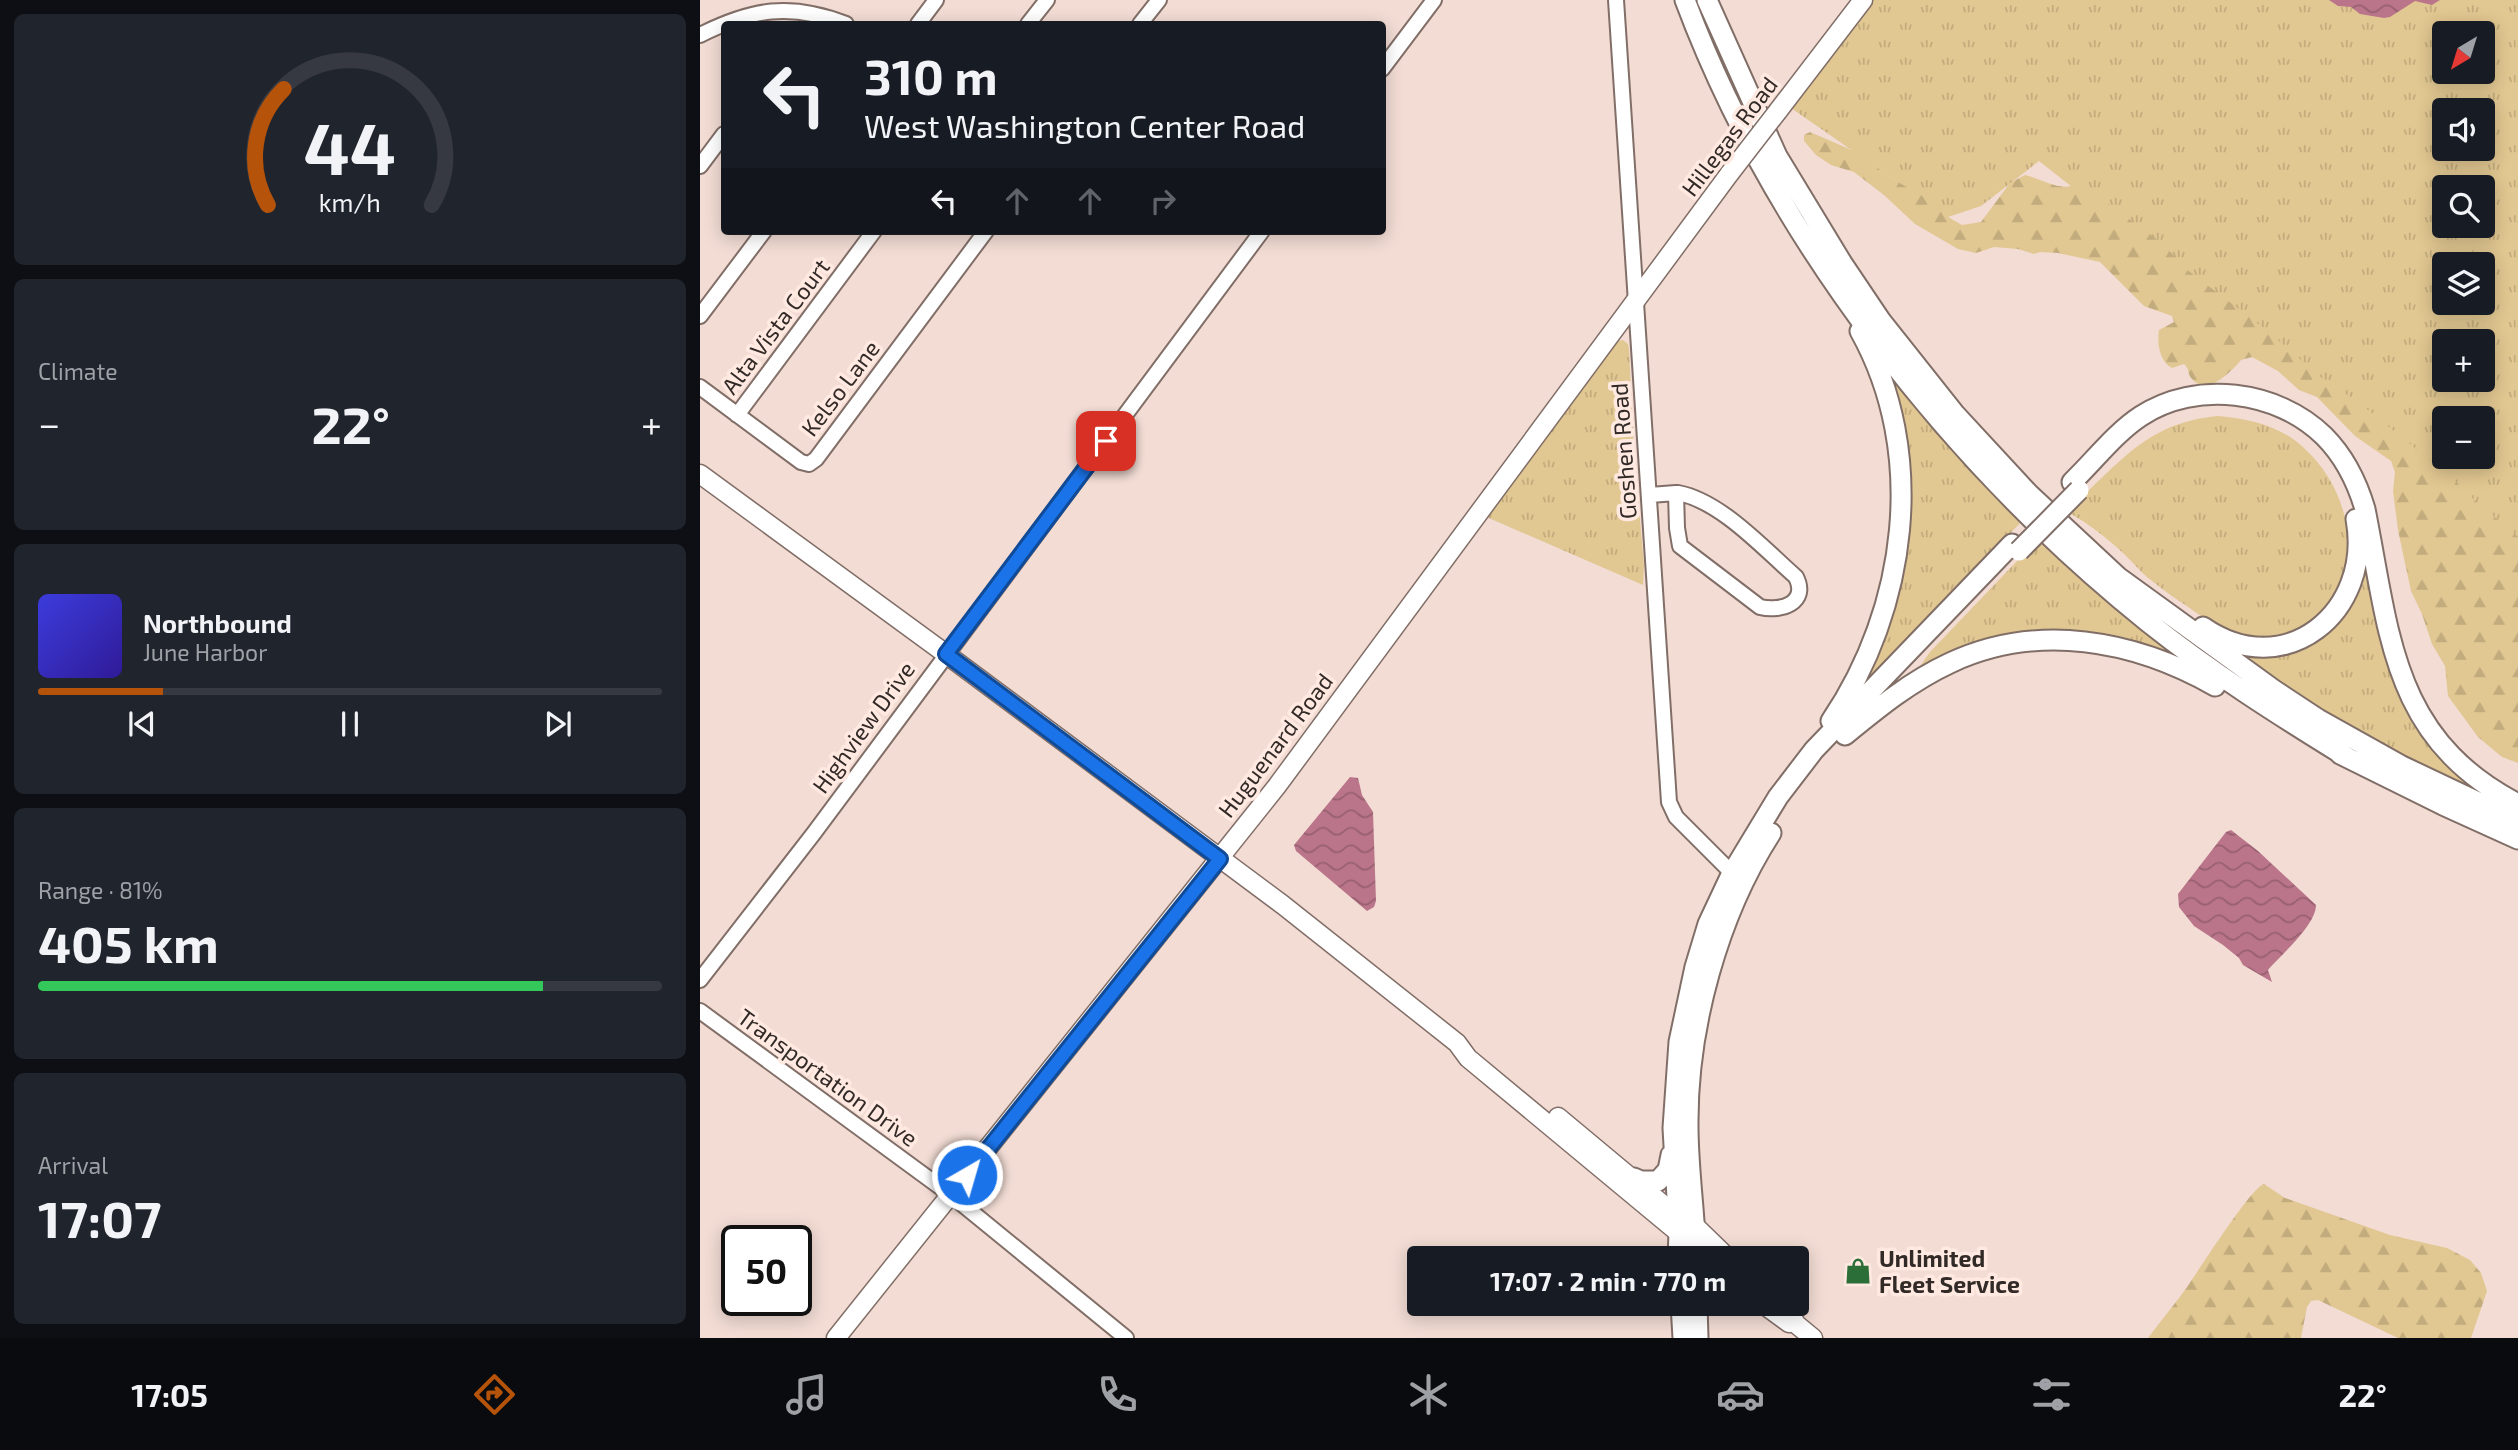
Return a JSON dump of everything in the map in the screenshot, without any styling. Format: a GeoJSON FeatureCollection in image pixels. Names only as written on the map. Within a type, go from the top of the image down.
{"type":"FeatureCollection","features":[{"type":"Feature","properties":{"kind":"highway"},"geometry":{"type":"LineString","coordinates":[[1685,0],[1749,141],[1802,234],[1825,269],[1936,416],[2016,503],[2061,547],[2150,623],[2223,679],[2350,759]]}},
{"type":"Feature","properties":{"kind":"highway"},"geometry":{"type":"LineString","coordinates":[[1707,0],[1777,156],[1881,321],[1954,413],[2069,534],[2118,577],[2233,662],[2318,719],[2402,766],[2518,821]]}},
{"type":"Feature","properties":{"kind":"highway"},"geometry":{"type":"LineString","coordinates":[[1695,1246],[1684,1225],[1674,1144],[1676,1073],[1688,993],[1708,924],[1732,873],[1778,797],[1814,750],[1853,685],[1878,631],[1892,582],[1898,547],[1901,501],[1894,432],[1882,384],[1866,342],[1825,269]]}},
{"type":"Feature","properties":{"kind":"highway"},"geometry":{"type":"LineString","coordinates":[[1814,750],[2076,486],[2128,426],[2142,415],[2165,404],[2189,397],[2232,395],[2252,398],[2292,413],[2315,428],[2336,450],[2360,491],[2396,662],[2418,714],[2467,771],[2518,804]]}},
{"type":"Feature","properties":{"kind":"highway"},"geometry":{"type":"LineString","coordinates":[[2076,486],[2136,435],[2153,425],[2188,411],[2221,407],[2267,415],[2294,428],[2325,456],[2347,492],[2356,521],[2358,545],[2353,581],[2343,602],[2320,628],[2289,643],[2260,648],[2221,638],[2146,587],[2118,577]]}},
{"type":"Feature","properties":{"kind":"highway"},"geometry":{"type":"LineString","coordinates":[[1680,1246],[1689,1165],[1689,1077],[1702,999],[1724,931],[1743,885],[1761,848],[1812,774],[2015,548]]}},
{"type":"Feature","properties":{"kind":"highway"},"geometry":{"type":"LineString","coordinates":[[1845,736],[1890,698],[1951,662],[2003,646],[2041,641],[2066,640],[2111,645],[2160,658],[2195,674],[2283,725],[2442,805],[2518,839]]}},
{"type":"Feature","properties":{"kind":"highway"},"geometry":{"type":"LineString","coordinates":[[1634,1178],[1653,1182],[1662,1178],[1668,1170],[1674,1144]]}},
{"type":"Feature","properties":{"kind":"highway"},"geometry":{"type":"LineString","coordinates":[[1686,1316],[1693,1335]]}},
{"type":"Feature","properties":{"kind":"highway"},"geometry":{"type":"LineString","coordinates":[[1693,1335],[1695,1316]]}},
{"type":"Feature","properties":{"kind":"highway"},"geometry":{"type":"LineString","coordinates":[[1693,1335],[1701,1316]]}},
{"type":"Feature","properties":{"kind":"main road","name":"Hillegas Road"},"geometry":{"type":"LineString","coordinates":[[1636,302],[1730,173],[1863,0]]}},
{"type":"Feature","properties":{"kind":"main road","name":"Huguenard Road"},"geometry":{"type":"LineString","coordinates":[[836,1338],[1277,786],[1636,302]]}},
{"type":"Feature","properties":{"kind":"main road"},"geometry":{"type":"LineString","coordinates":[[700,474],[1283,905],[1457,1043],[1478,1066],[1712,1246]]}},
{"type":"Feature","properties":{"kind":"main road"},"geometry":{"type":"LineString","coordinates":[[1457,1043],[1474,1049],[1634,1178],[1684,1225]]}},
{"type":"Feature","properties":{"kind":"main road"},"geometry":{"type":"LineString","coordinates":[[1778,1316],[1786,1322],[1796,1324]]}},
{"type":"Feature","properties":{"kind":"main road"},"geometry":{"type":"LineString","coordinates":[[1792,1316],[1796,1324],[1813,1338]]}},
{"type":"Feature","properties":{"kind":"street"},"geometry":{"type":"LineString","coordinates":[[920,21],[936,0]]}},
{"type":"Feature","properties":{"kind":"street"},"geometry":{"type":"LineString","coordinates":[[1030,21],[1046,0]]}},
{"type":"Feature","properties":{"kind":"street"},"geometry":{"type":"LineString","coordinates":[[1142,21],[1159,0]]}},
{"type":"Feature","properties":{"kind":"street"},"geometry":{"type":"LineString","coordinates":[[1386,64],[1434,0]]}},
{"type":"Feature","properties":{"kind":"street","name":"Goshen Road"},"geometry":{"type":"LineString","coordinates":[[1616,0],[1670,802],[1676,817],[1732,873]]}},
{"type":"Feature","properties":{"kind":"street"},"geometry":{"type":"LineString","coordinates":[[733,21],[747,15],[794,11],[838,21]]}},
{"type":"Feature","properties":{"kind":"street"},"geometry":{"type":"LineString","coordinates":[[700,35],[721,26]]}},
{"type":"Feature","properties":{"kind":"street"},"geometry":{"type":"LineString","coordinates":[[700,166],[721,138]]}},
{"type":"Feature","properties":{"kind":"street"},"geometry":{"type":"LineString","coordinates":[[700,316],[761,235]]}},
{"type":"Feature","properties":{"kind":"street","name":"Alta Vista Court"},"geometry":{"type":"LineString","coordinates":[[737,415],[871,235]]}},
{"type":"Feature","properties":{"kind":"street","name":"Kelso Lane"},"geometry":{"type":"LineString","coordinates":[[700,387],[800,462],[809,464],[816,459],[983,235]]}},
{"type":"Feature","properties":{"kind":"street","name":"Highview Drive"},"geometry":{"type":"LineString","coordinates":[[700,980],[814,833],[1259,235]]}},
{"type":"Feature","properties":{"kind":"street"},"geometry":{"type":"LineString","coordinates":[[1650,495],[1676,493],[1693,495],[1713,506],[1796,577],[1800,585],[1799,593],[1792,603],[1783,609],[1760,607],[1680,545],[1676,528],[1676,493]]}},
{"type":"Feature","properties":{"kind":"street","name":"Transportation Drive"},"geometry":{"type":"LineString","coordinates":[[700,1011],[951,1195],[1126,1338]]}},
{"type":"Feature","properties":{"kind":"green space"},"geometry":{"type":"Polygon","coordinates":[[[1868,0],[2518,0],[2518,538],[2039,161],[1981,206],[1948,217],[1791,108],[1868,0]]]}},
{"type":"Feature","properties":{"kind":"green space"},"geometry":{"type":"Polygon","coordinates":[[[1810,132],[1854,151],[1962,225],[1981,222],[2010,183],[2025,175],[2052,185],[2066,187],[2080,183],[2163,244],[2186,269],[2265,329],[2329,384],[2356,400],[2432,461],[2432,469],[2444,469],[2470,496],[2518,537],[2518,763],[2502,757],[2478,737],[2448,696],[2445,666],[2432,644],[2411,591],[2398,530],[2393,491],[2395,472],[2391,461],[2355,436],[2317,397],[2299,390],[2278,371],[2252,357],[2241,360],[2219,380],[2205,385],[2192,379],[2184,364],[2172,368],[2164,361],[2158,340],[2159,330],[2174,322],[2172,316],[2144,306],[2100,262],[2058,253],[2034,254],[2018,249],[1994,247],[1976,253],[1958,249],[1915,224],[1854,172],[1831,165],[1816,155],[1804,141],[1804,135],[1810,132]]]}},
{"type":"Feature","properties":{"kind":"green space"},"geometry":{"type":"Polygon","coordinates":[[[1623,340],[1629,349],[1634,454],[1644,565],[1643,585],[1482,515],[1614,342],[1623,340]]]}},
{"type":"Feature","properties":{"kind":"green space"},"geometry":{"type":"Polygon","coordinates":[[[1887,369],[1982,481],[2022,521],[1861,688],[1898,570],[1887,369]]]}},
{"type":"Feature","properties":{"kind":"green space"},"geometry":{"type":"Polygon","coordinates":[[[2218,416],[2265,425],[2296,441],[2320,465],[2341,503],[2348,546],[2346,567],[2339,588],[2327,606],[2308,625],[2291,633],[2267,638],[2248,638],[2219,627],[2161,588],[2110,541],[2066,511],[2134,449],[2151,437],[2192,420],[2218,416]]]}},
{"type":"Feature","properties":{"kind":"green space"},"geometry":{"type":"Polygon","coordinates":[[[2040,537],[2193,665],[2079,636],[1916,672],[1930,652],[2040,537]]]}},
{"type":"Feature","properties":{"kind":"green space"},"geometry":{"type":"Polygon","coordinates":[[[2365,549],[2380,638],[2402,701],[2427,738],[2475,788],[2486,795],[2418,764],[2353,728],[2290,690],[2229,647],[2249,653],[2288,652],[2307,646],[2324,636],[2350,606],[2360,583],[2365,549]]]}},
{"type":"Feature","properties":{"kind":"green space"},"geometry":{"type":"Polygon","coordinates":[[[2264,1184],[2285,1198],[2390,1235],[2447,1248],[2470,1260],[2481,1273],[2487,1291],[2471,1338],[2398,1338],[2318,1300],[2311,1301],[2307,1307],[2301,1338],[2148,1338],[2247,1200],[2264,1184]]]}},
{"type":"Feature","properties":{"kind":"water"},"geometry":{"type":"Polygon","coordinates":[[[2329,0],[2440,0],[2432,5],[2415,1],[2384,18],[2360,14],[2351,7],[2338,6],[2329,0]]]}},
{"type":"Feature","properties":{"kind":"water"},"geometry":{"type":"Polygon","coordinates":[[[1350,777],[1358,778],[1362,795],[1373,812],[1376,901],[1374,907],[1367,911],[1296,851],[1294,845],[1350,777]]]}},
{"type":"Feature","properties":{"kind":"water"},"geometry":{"type":"Polygon","coordinates":[[[2231,830],[2258,851],[2316,905],[2304,930],[2268,970],[2272,982],[2243,965],[2239,958],[2223,945],[2194,926],[2179,907],[2178,894],[2226,832],[2231,830]]]}},
{"type":"Feature","properties":{"kind":"place","name":"Unlimited Fleet Service"},"geometry":{"type":"Point","coordinates":[1858,1271]}},
{"type":"Feature","properties":{"kind":"route"},"geometry":{"type":"LineString","coordinates":[[967,1175],[1220,859],[946,654],[1106,441]]}}]}
